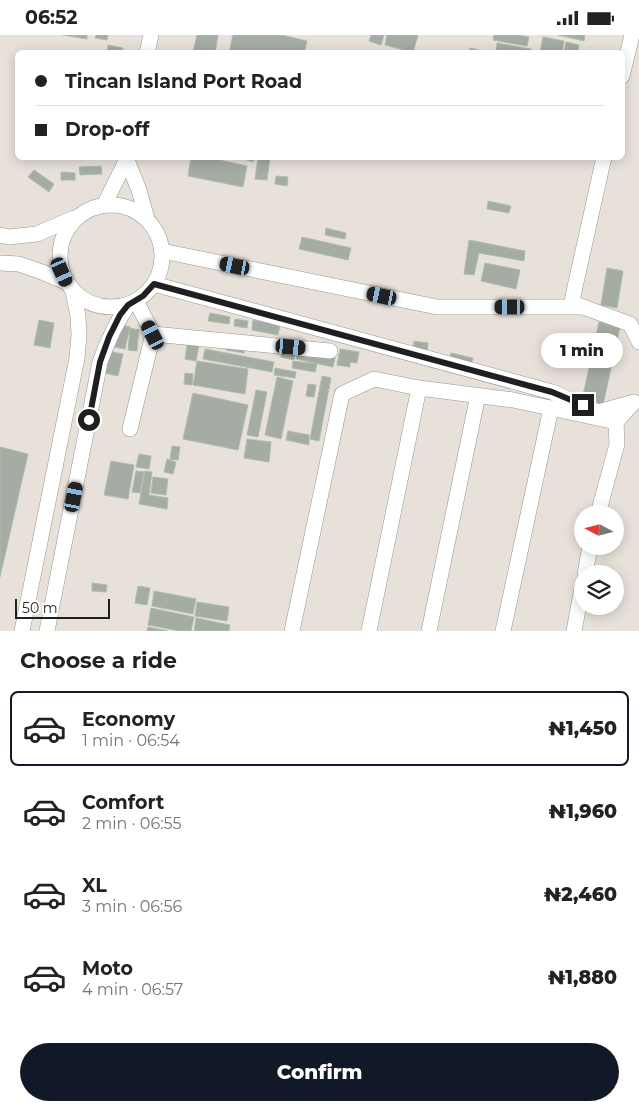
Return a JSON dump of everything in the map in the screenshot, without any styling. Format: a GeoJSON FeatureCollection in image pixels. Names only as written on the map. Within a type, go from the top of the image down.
{"type":"FeatureCollection","features":[{"type":"Feature","properties":{"kind":"street"},"geometry":{"type":"LineString","coordinates":[[148,50],[151,35]]}},
{"type":"Feature","properties":{"kind":"street"},"geometry":{"type":"LineString","coordinates":[[625,64],[632,35]]}},
{"type":"Feature","properties":{"kind":"street"},"geometry":{"type":"LineString","coordinates":[[104,205],[127,160]]}},
{"type":"Feature","properties":{"kind":"street"},"geometry":{"type":"LineString","coordinates":[[47,631],[100,362],[109,337],[120,315],[132,303],[149,291],[161,268],[162,251],[157,234],[147,219],[128,160]]}},
{"type":"Feature","properties":{"kind":"street"},"geometry":{"type":"LineString","coordinates":[[603,160],[572,303],[630,324],[639,342]]}},
{"type":"Feature","properties":{"kind":"street"},"geometry":{"type":"LineString","coordinates":[[0,235],[9,237],[38,234],[95,207],[104,205],[114,204],[132,209],[147,219]]}},
{"type":"Feature","properties":{"kind":"street"},"geometry":{"type":"LineString","coordinates":[[22,631],[77,358],[78,316],[60,262],[61,242],[71,223],[78,216]]}},
{"type":"Feature","properties":{"kind":"street"},"geometry":{"type":"LineString","coordinates":[[162,251],[437,307],[584,307]]}},
{"type":"Feature","properties":{"kind":"street"},"geometry":{"type":"LineString","coordinates":[[0,263],[19,265],[42,271],[69,286],[80,298],[98,306],[108,308],[132,303]]}},
{"type":"Feature","properties":{"kind":"street"},"geometry":{"type":"LineString","coordinates":[[154,284],[552,392],[598,412],[634,402],[616,422],[617,444],[600,505]]}},
{"type":"Feature","properties":{"kind":"street"},"geometry":{"type":"LineString","coordinates":[[130,429],[153,335],[132,303]]}},
{"type":"Feature","properties":{"kind":"street"},"geometry":{"type":"LineString","coordinates":[[153,335],[330,351]]}},
{"type":"Feature","properties":{"kind":"street"},"geometry":{"type":"LineString","coordinates":[[292,631],[342,394],[374,379],[419,388],[513,400],[616,422]]}},
{"type":"Feature","properties":{"kind":"street"},"geometry":{"type":"LineString","coordinates":[[369,631],[419,388]]}},
{"type":"Feature","properties":{"kind":"street"},"geometry":{"type":"LineString","coordinates":[[429,631],[478,395]]}},
{"type":"Feature","properties":{"kind":"street"},"geometry":{"type":"LineString","coordinates":[[503,631],[551,409]]}},
{"type":"Feature","properties":{"kind":"street"},"geometry":{"type":"LineString","coordinates":[[574,631],[577,615]]}},
{"type":"Feature","properties":{"kind":"shaded area"},"geometry":{"type":"Polygon","coordinates":[[[0,35],[639,35],[639,631],[0,631],[0,35]]]}},
{"type":"Feature","properties":{"kind":"building"},"geometry":{"type":"Polygon","coordinates":[[[63,35],[87,35],[87,39],[63,35]]]}},
{"type":"Feature","properties":{"kind":"building"},"geometry":{"type":"Polygon","coordinates":[[[96,35],[108,35],[107,40],[95,38],[96,35]]]}},
{"type":"Feature","properties":{"kind":"building"},"geometry":{"type":"Polygon","coordinates":[[[197,35],[218,35],[216,50],[193,50],[197,35]]]}},
{"type":"Feature","properties":{"kind":"building"},"geometry":{"type":"Polygon","coordinates":[[[233,35],[282,35],[307,41],[305,50],[230,50],[233,35]]]}},
{"type":"Feature","properties":{"kind":"building"},"geometry":{"type":"Polygon","coordinates":[[[371,35],[384,35],[381,45],[369,41],[371,35]]]}},
{"type":"Feature","properties":{"kind":"building"},"geometry":{"type":"Polygon","coordinates":[[[387,35],[418,35],[414,50],[385,45],[387,35]]]}},
{"type":"Feature","properties":{"kind":"building"},"geometry":{"type":"Polygon","coordinates":[[[494,35],[529,37],[527,46],[493,40],[494,35]]]}},
{"type":"Feature","properties":{"kind":"building"},"geometry":{"type":"Polygon","coordinates":[[[558,35],[585,35],[584,41],[558,35]]]}},
{"type":"Feature","properties":{"kind":"building"},"geometry":{"type":"Polygon","coordinates":[[[543,37],[564,41],[562,50],[541,50],[543,37]]]}},
{"type":"Feature","properties":{"kind":"building"},"geometry":{"type":"Polygon","coordinates":[[[566,42],[579,45],[578,50],[565,50],[566,42]]]}},
{"type":"Feature","properties":{"kind":"building"},"geometry":{"type":"Polygon","coordinates":[[[497,43],[531,49],[531,50],[496,50],[497,43]]]}},
{"type":"Feature","properties":{"kind":"building"},"geometry":{"type":"Polygon","coordinates":[[[108,45],[123,48],[123,50],[107,50],[108,45]]]}},
{"type":"Feature","properties":{"kind":"building"},"geometry":{"type":"Polygon","coordinates":[[[191,160],[220,160],[247,166],[243,187],[188,176],[191,160]]]}},
{"type":"Feature","properties":{"kind":"building"},"geometry":{"type":"Polygon","coordinates":[[[258,160],[270,160],[267,180],[255,179],[258,160]]]}},
{"type":"Feature","properties":{"kind":"building"},"geometry":{"type":"Polygon","coordinates":[[[101,166],[102,174],[80,175],[79,167],[101,166]]]}},
{"type":"Feature","properties":{"kind":"building"},"geometry":{"type":"Polygon","coordinates":[[[34,170],[54,184],[49,192],[28,177],[34,170]]]}},
{"type":"Feature","properties":{"kind":"building"},"geometry":{"type":"Polygon","coordinates":[[[61,172],[75,173],[75,180],[61,180],[61,172]]]}},
{"type":"Feature","properties":{"kind":"building"},"geometry":{"type":"Polygon","coordinates":[[[276,176],[288,177],[287,186],[275,184],[276,176]]]}},
{"type":"Feature","properties":{"kind":"building"},"geometry":{"type":"Polygon","coordinates":[[[488,201],[511,206],[509,213],[487,209],[488,201]]]}},
{"type":"Feature","properties":{"kind":"building"},"geometry":{"type":"Polygon","coordinates":[[[326,228],[346,233],[345,239],[325,235],[326,228]]]}},
{"type":"Feature","properties":{"kind":"building"},"geometry":{"type":"Polygon","coordinates":[[[302,237],[351,248],[348,260],[299,249],[302,237]]]}},
{"type":"Feature","properties":{"kind":"building"},"geometry":{"type":"Polygon","coordinates":[[[469,240],[525,251],[524,261],[479,253],[474,275],[464,274],[469,240]]]}},
{"type":"Feature","properties":{"kind":"building"},"geometry":{"type":"Polygon","coordinates":[[[485,263],[520,270],[516,289],[481,281],[485,263]]]}},
{"type":"Feature","properties":{"kind":"building"},"geometry":{"type":"Polygon","coordinates":[[[607,268],[623,271],[617,308],[601,305],[607,268]]]}},
{"type":"Feature","properties":{"kind":"building"},"geometry":{"type":"Polygon","coordinates":[[[210,313],[230,317],[229,324],[208,321],[210,313]]]}},
{"type":"Feature","properties":{"kind":"building"},"geometry":{"type":"Polygon","coordinates":[[[235,319],[248,321],[247,328],[234,326],[235,319]]]}},
{"type":"Feature","properties":{"kind":"building"},"geometry":{"type":"Polygon","coordinates":[[[39,320],[54,323],[50,348],[34,345],[39,320]]]}},
{"type":"Feature","properties":{"kind":"building"},"geometry":{"type":"Polygon","coordinates":[[[253,320],[280,325],[278,335],[252,330],[253,320]]]}},
{"type":"Feature","properties":{"kind":"building"},"geometry":{"type":"Polygon","coordinates":[[[599,322],[620,327],[603,405],[582,400],[599,322]]]}},
{"type":"Feature","properties":{"kind":"building"},"geometry":{"type":"Polygon","coordinates":[[[119,324],[130,327],[125,349],[114,347],[119,324]]]}},
{"type":"Feature","properties":{"kind":"building"},"geometry":{"type":"Polygon","coordinates":[[[130,328],[139,330],[137,351],[128,350],[130,328]]]}},
{"type":"Feature","properties":{"kind":"building"},"geometry":{"type":"Polygon","coordinates":[[[188,338],[200,340],[196,361],[185,359],[188,338]]]}},
{"type":"Feature","properties":{"kind":"building"},"geometry":{"type":"Polygon","coordinates":[[[414,341],[428,343],[427,353],[413,351],[414,341]]]}},
{"type":"Feature","properties":{"kind":"building"},"geometry":{"type":"Polygon","coordinates":[[[227,342],[245,345],[244,353],[226,350],[227,342]]]}},
{"type":"Feature","properties":{"kind":"building"},"geometry":{"type":"Polygon","coordinates":[[[205,349],[274,362],[272,372],[203,359],[205,349]]]}},
{"type":"Feature","properties":{"kind":"building"},"geometry":{"type":"Polygon","coordinates":[[[282,349],[296,351],[294,360],[281,357],[282,349]]]}},
{"type":"Feature","properties":{"kind":"building"},"geometry":{"type":"Polygon","coordinates":[[[340,349],[359,352],[357,363],[350,362],[350,367],[337,365],[340,349]]]}},
{"type":"Feature","properties":{"kind":"building"},"geometry":{"type":"Polygon","coordinates":[[[298,350],[335,358],[333,367],[296,359],[298,350]]]}},
{"type":"Feature","properties":{"kind":"building"},"geometry":{"type":"Polygon","coordinates":[[[108,351],[123,354],[118,376],[104,373],[108,351]]]}},
{"type":"Feature","properties":{"kind":"building"},"geometry":{"type":"Polygon","coordinates":[[[451,353],[473,358],[470,370],[448,364],[451,353]]]}},
{"type":"Feature","properties":{"kind":"building"},"geometry":{"type":"Polygon","coordinates":[[[197,361],[248,369],[245,394],[193,385],[197,361]]]}},
{"type":"Feature","properties":{"kind":"building"},"geometry":{"type":"Polygon","coordinates":[[[293,361],[317,364],[315,372],[292,368],[293,361]]]}},
{"type":"Feature","properties":{"kind":"building"},"geometry":{"type":"Polygon","coordinates":[[[275,368],[296,372],[295,378],[274,375],[275,368]]]}},
{"type":"Feature","properties":{"kind":"building"},"geometry":{"type":"Polygon","coordinates":[[[185,373],[193,374],[192,385],[184,384],[185,373]]]}},
{"type":"Feature","properties":{"kind":"building"},"geometry":{"type":"Polygon","coordinates":[[[322,376],[331,378],[319,441],[310,439],[322,376]]]}},
{"type":"Feature","properties":{"kind":"building"},"geometry":{"type":"Polygon","coordinates":[[[277,377],[293,381],[281,439],[265,435],[277,377]]]}},
{"type":"Feature","properties":{"kind":"building"},"geometry":{"type":"Polygon","coordinates":[[[308,384],[316,385],[314,397],[306,396],[308,384]]]}},
{"type":"Feature","properties":{"kind":"building"},"geometry":{"type":"Polygon","coordinates":[[[256,390],[267,392],[258,437],[247,435],[256,390]]]}},
{"type":"Feature","properties":{"kind":"building"},"geometry":{"type":"Polygon","coordinates":[[[193,393],[248,405],[238,450],[183,439],[193,393]]]}},
{"type":"Feature","properties":{"kind":"building"},"geometry":{"type":"Polygon","coordinates":[[[288,431],[309,435],[309,445],[286,440],[288,431]]]}},
{"type":"Feature","properties":{"kind":"building"},"geometry":{"type":"Polygon","coordinates":[[[247,439],[271,442],[269,462],[244,458],[247,439]]]}},
{"type":"Feature","properties":{"kind":"building"},"geometry":{"type":"Polygon","coordinates":[[[172,446],[180,447],[178,460],[170,459],[172,446]]]}},
{"type":"Feature","properties":{"kind":"building"},"geometry":{"type":"Polygon","coordinates":[[[0,447],[28,454],[0,577],[0,447]]]}},
{"type":"Feature","properties":{"kind":"building"},"geometry":{"type":"Polygon","coordinates":[[[139,454],[151,456],[149,469],[136,467],[139,454]]]}},
{"type":"Feature","properties":{"kind":"building"},"geometry":{"type":"Polygon","coordinates":[[[167,459],[176,462],[173,474],[164,472],[167,459]]]}},
{"type":"Feature","properties":{"kind":"building"},"geometry":{"type":"Polygon","coordinates":[[[111,461],[134,465],[128,499],[104,495],[111,461]]]}},
{"type":"Feature","properties":{"kind":"building"},"geometry":{"type":"Polygon","coordinates":[[[136,471],[144,472],[140,493],[132,492],[136,471]]]}},
{"type":"Feature","properties":{"kind":"building"},"geometry":{"type":"Polygon","coordinates":[[[145,471],[152,472],[149,495],[168,498],[167,509],[139,504],[145,471]]]}},
{"type":"Feature","properties":{"kind":"building"},"geometry":{"type":"Polygon","coordinates":[[[153,477],[168,479],[166,495],[151,493],[153,477]]]}},
{"type":"Feature","properties":{"kind":"building"},"geometry":{"type":"Polygon","coordinates":[[[92,583],[107,585],[106,592],[92,591],[92,583]]]}},
{"type":"Feature","properties":{"kind":"building"},"geometry":{"type":"Polygon","coordinates":[[[138,586],[150,588],[147,605],[135,603],[138,586]]]}},
{"type":"Feature","properties":{"kind":"building"},"geometry":{"type":"Polygon","coordinates":[[[154,591],[196,599],[193,614],[152,606],[154,591]]]}},
{"type":"Feature","properties":{"kind":"building"},"geometry":{"type":"Polygon","coordinates":[[[197,602],[229,607],[227,621],[195,616],[197,602]]]}},
{"type":"Feature","properties":{"kind":"building"},"geometry":{"type":"Polygon","coordinates":[[[151,608],[194,617],[191,631],[180,631],[148,625],[151,608]]]}},
{"type":"Feature","properties":{"kind":"building"},"geometry":{"type":"Polygon","coordinates":[[[196,618],[230,625],[229,631],[194,631],[196,618]]]}},
{"type":"Feature","properties":{"kind":"building"},"geometry":{"type":"Polygon","coordinates":[[[148,627],[168,631],[147,631],[148,627]]]}},
{"type":"Feature","properties":{"kind":"route"},"geometry":{"type":"LineString","coordinates":[[89,420],[100,362],[109,337],[120,315],[128,305],[143,296],[154,284],[552,392],[583,405]]}}]}
